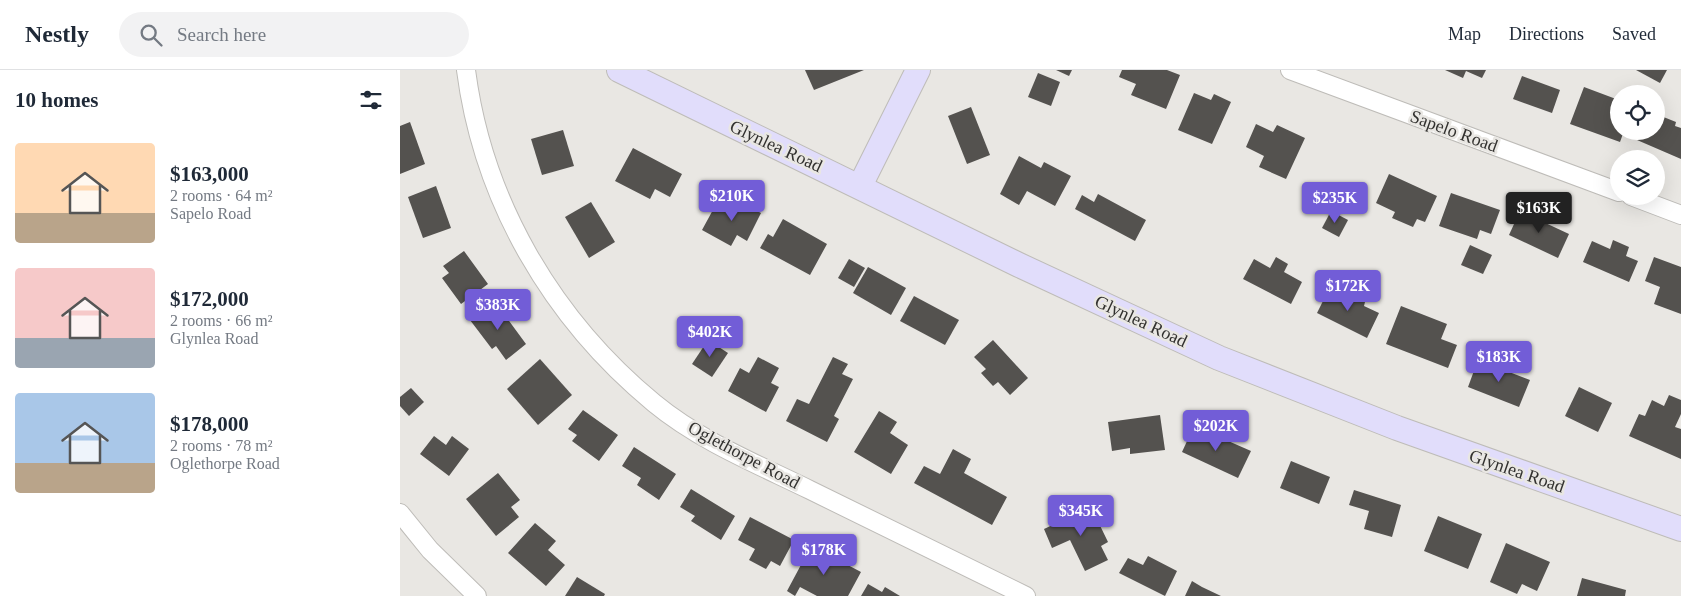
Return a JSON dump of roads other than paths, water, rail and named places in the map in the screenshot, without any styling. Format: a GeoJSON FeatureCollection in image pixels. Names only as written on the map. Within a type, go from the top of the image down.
{"type":"FeatureCollection","features":[{"type":"Feature","properties":{"kind":"street","name":"Oglethorpe Road"},"geometry":{"type":"LineString","coordinates":[[466,70],[482,148],[497,194],[518,238],[544,281],[576,325],[616,368],[655,403],[714,443],[1026,596]]}},
{"type":"Feature","properties":{"kind":"street","name":"Glynlea Road"},"geometry":{"type":"LineString","coordinates":[[619,70],[1019,264],[1219,358],[1397,428],[1681,529]]}},
{"type":"Feature","properties":{"kind":"street"},"geometry":{"type":"LineString","coordinates":[[860,186],[918,70]]}},
{"type":"Feature","properties":{"kind":"street","name":"Sapelo Road"},"geometry":{"type":"LineString","coordinates":[[1290,70],[1610,189]]}},
{"type":"Feature","properties":{"kind":"street"},"geometry":{"type":"LineString","coordinates":[[1655,205],[1681,215]]}},
{"type":"Feature","properties":{"kind":"street"},"geometry":{"type":"LineString","coordinates":[[400,512],[430,550],[477,596]]}}]}
